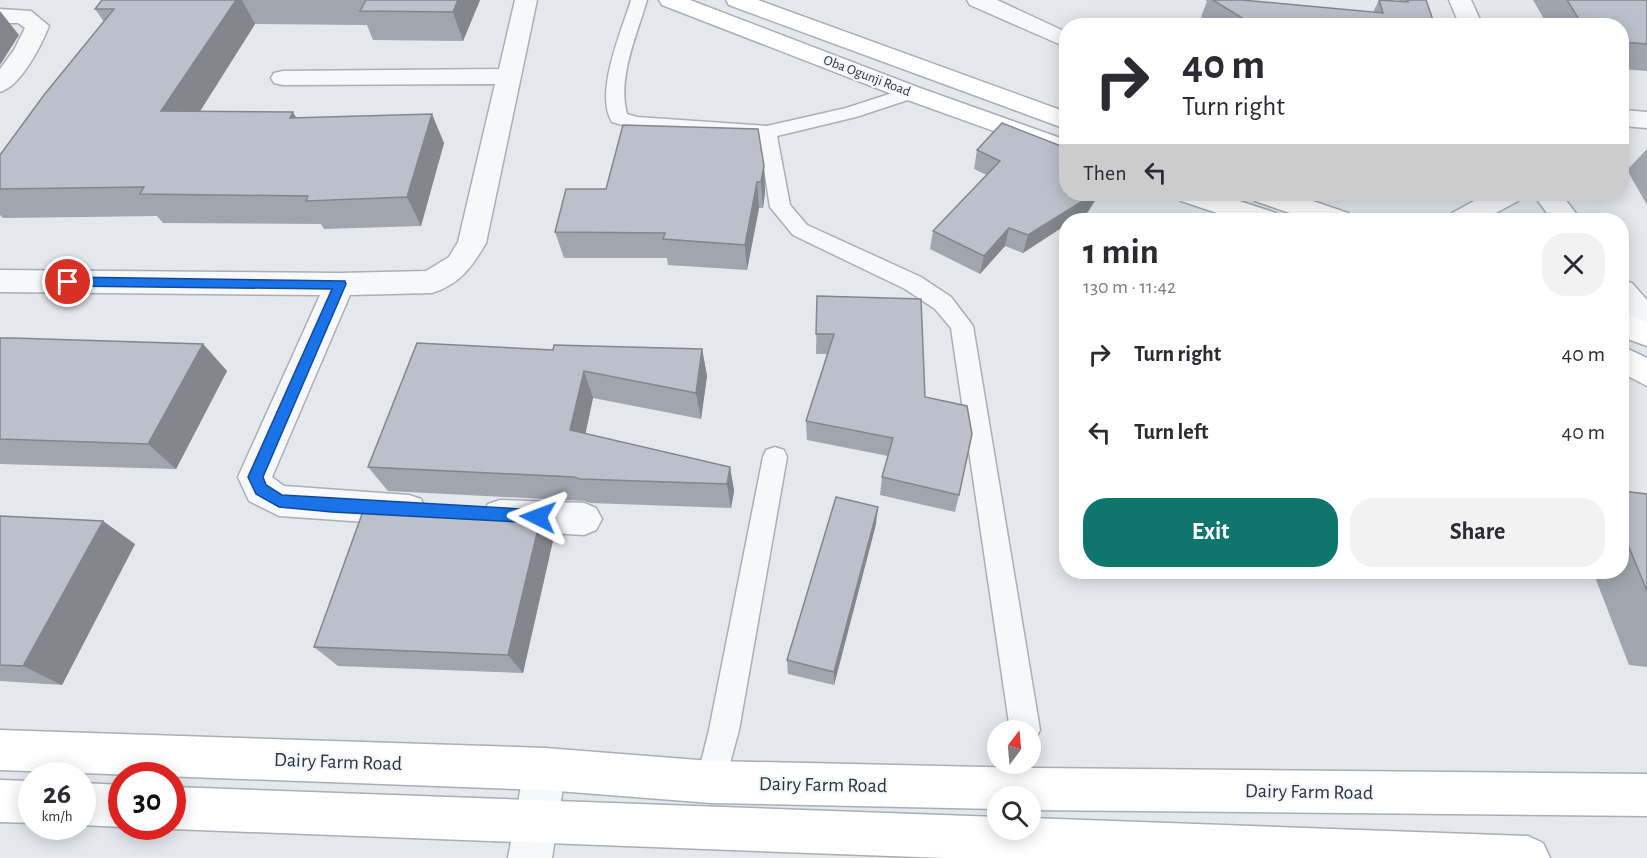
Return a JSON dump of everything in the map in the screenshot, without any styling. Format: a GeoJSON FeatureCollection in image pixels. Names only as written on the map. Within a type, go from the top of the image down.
{"type":"FeatureCollection","features":[{"type":"Feature","properties":{"kind":"main road","name":"Oba Ogunji Road"},"geometry":{"type":"LineString","coordinates":[[670,0],[911,93],[1059,146]]}},
{"type":"Feature","properties":{"kind":"main road","name":"Oba Ogunji Road"},"geometry":{"type":"LineString","coordinates":[[736,0],[1059,118]]}},
{"type":"Feature","properties":{"kind":"main road"},"geometry":{"type":"LineString","coordinates":[[1247,201],[1307,213]]}},
{"type":"Feature","properties":{"kind":"main road"},"geometry":{"type":"LineString","coordinates":[[1629,328],[1647,334]]}},
{"type":"Feature","properties":{"kind":"main road"},"geometry":{"type":"LineString","coordinates":[[1629,353],[1647,359]]}},
{"type":"Feature","properties":{"kind":"main road"},"geometry":{"type":"LineString","coordinates":[[1629,362],[1647,373]]}},
{"type":"Feature","properties":{"kind":"main road","name":"Dairy Farm Road"},"geometry":{"type":"LineString","coordinates":[[0,750],[545,769],[711,782],[1032,776],[1647,795]]}},
{"type":"Feature","properties":{"kind":"main road"},"geometry":{"type":"LineString","coordinates":[[0,801],[18,802]]}},
{"type":"Feature","properties":{"kind":"main road"},"geometry":{"type":"LineString","coordinates":[[186,809],[533,840],[1528,858]]}},
{"type":"Feature","properties":{"kind":"street"},"geometry":{"type":"LineString","coordinates":[[11,16],[41,0]]}},
{"type":"Feature","properties":{"kind":"street"},"geometry":{"type":"LineString","coordinates":[[0,281],[340,284],[432,282],[459,264],[472,243],[526,0]]}},
{"type":"Feature","properties":{"kind":"street"},"geometry":{"type":"LineString","coordinates":[[978,0],[1059,37]]}},
{"type":"Feature","properties":{"kind":"street"},"geometry":{"type":"LineString","coordinates":[[1460,0],[1468,18]]}},
{"type":"Feature","properties":{"kind":"street"},"geometry":{"type":"LineString","coordinates":[[0,84],[22,58],[32,42],[37,26],[11,16]]}},
{"type":"Feature","properties":{"kind":"street"},"geometry":{"type":"LineString","coordinates":[[283,78],[510,76]]}},
{"type":"Feature","properties":{"kind":"street"},"geometry":{"type":"LineString","coordinates":[[1629,119],[1647,120]]}},
{"type":"Feature","properties":{"kind":"street"},"geometry":{"type":"LineString","coordinates":[[1474,213],[1496,201]]}},
{"type":"Feature","properties":{"kind":"street"},"geometry":{"type":"LineString","coordinates":[[1553,201],[1562,213]]}},
{"type":"Feature","properties":{"kind":"street"},"geometry":{"type":"LineString","coordinates":[[340,284],[255,477],[261,490],[279,501],[435,512]]}},
{"type":"Feature","properties":{"kind":"street"},"geometry":{"type":"LineString","coordinates":[[1629,299],[1647,320]]}},
{"type":"Feature","properties":{"kind":"street"},"geometry":{"type":"LineString","coordinates":[[469,513],[584,519]]}},
{"type":"Feature","properties":{"kind":"street"},"geometry":{"type":"LineString","coordinates":[[533,840],[545,769]]}},
{"type":"Feature","properties":{"kind":"lane"},"geometry":{"type":"LineString","coordinates":[[639,0],[619,68],[614,108],[619,118],[636,123],[766,132],[850,113],[911,93]]}},
{"type":"Feature","properties":{"kind":"lane"},"geometry":{"type":"LineString","coordinates":[[766,132],[780,207],[800,230],[914,283],[943,303],[962,326],[1023,720]]}},
{"type":"Feature","properties":{"kind":"lane"},"geometry":{"type":"LineString","coordinates":[[711,782],[724,730],[775,457]]}},
{"type":"Feature","properties":{"kind":"building"},"geometry":{"type":"Polygon","coordinates":[[[102,0],[236,0],[161,111],[293,112],[290,118],[432,114],[407,197],[306,201],[308,196],[140,194],[144,187],[0,189],[0,155],[44,95],[114,9],[95,9],[102,0]]]}},
{"type":"Feature","properties":{"kind":"building"},"geometry":{"type":"Polygon","coordinates":[[[366,0],[458,0],[453,12],[360,11],[366,0]]]}},
{"type":"Feature","properties":{"kind":"building"},"geometry":{"type":"Polygon","coordinates":[[[1213,0],[1242,0],[1383,13],[1379,0],[1408,2],[1407,0],[1426,0],[1432,18],[1242,18],[1213,0]]]}},
{"type":"Feature","properties":{"kind":"building"},"geometry":{"type":"Polygon","coordinates":[[[1567,0],[1647,0],[1647,44],[1629,43],[1629,18],[1578,18],[1567,0]]]}},
{"type":"Feature","properties":{"kind":"building"},"geometry":{"type":"Polygon","coordinates":[[[1002,123],[1059,145],[1059,201],[1083,201],[1063,213],[1059,213],[1059,216],[1028,235],[1009,228],[984,256],[933,231],[1000,161],[977,150],[1002,123]]]}},
{"type":"Feature","properties":{"kind":"building"},"geometry":{"type":"Polygon","coordinates":[[[623,125],[758,129],[764,166],[761,182],[757,182],[745,245],[663,239],[665,233],[555,232],[566,189],[606,189],[623,125]]]}},
{"type":"Feature","properties":{"kind":"building"},"geometry":{"type":"Polygon","coordinates":[[[817,296],[921,299],[925,397],[967,406],[972,434],[959,495],[882,477],[893,438],[806,421],[834,334],[816,334],[817,296]]]}},
{"type":"Feature","properties":{"kind":"building"},"geometry":{"type":"Polygon","coordinates":[[[0,338],[203,344],[148,444],[0,439],[0,338]]]}},
{"type":"Feature","properties":{"kind":"building"},"geometry":{"type":"Polygon","coordinates":[[[417,343],[553,350],[554,345],[702,349],[696,393],[584,371],[570,430],[730,467],[727,484],[580,479],[368,467],[417,343]]]}},
{"type":"Feature","properties":{"kind":"building"},"geometry":{"type":"Polygon","coordinates":[[[1629,492],[1647,494],[1647,591],[1629,547],[1629,492]]]}},
{"type":"Feature","properties":{"kind":"building"},"geometry":{"type":"Polygon","coordinates":[[[836,497],[878,507],[834,672],[787,660],[836,497]]]}},
{"type":"Feature","properties":{"kind":"building"},"geometry":{"type":"Polygon","coordinates":[[[366,503],[542,512],[508,655],[314,647],[366,503]]]}},
{"type":"Feature","properties":{"kind":"building"},"geometry":{"type":"Polygon","coordinates":[[[0,516],[103,521],[23,666],[0,665],[0,516]]]}},
{"type":"Feature","properties":{"kind":"route"},"geometry":{"type":"LineString","coordinates":[[68,282],[340,284],[255,477],[261,490],[279,501],[538,517]]}}]}
